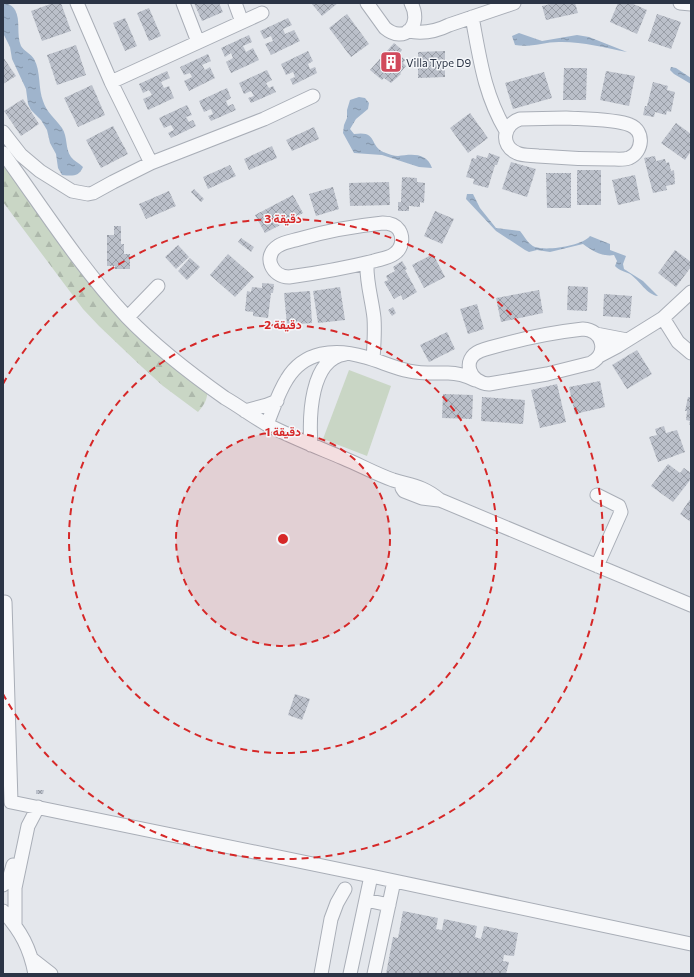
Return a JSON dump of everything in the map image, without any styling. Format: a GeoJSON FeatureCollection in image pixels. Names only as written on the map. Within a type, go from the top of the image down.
{"type":"FeatureCollection","features":[{"type":"Feature","properties":{"kind":"street"},"geometry":{"type":"LineString","coordinates":[[77,3],[111,82],[151,163]]}},
{"type":"Feature","properties":{"kind":"street"},"geometry":{"type":"LineString","coordinates":[[183,3],[198,42]]}},
{"type":"Feature","properties":{"kind":"street"},"geometry":{"type":"LineString","coordinates":[[235,3],[242,22]]}},
{"type":"Feature","properties":{"kind":"street"},"geometry":{"type":"LineString","coordinates":[[367,3],[384,28],[398,34],[408,31],[418,33],[440,30],[449,25],[514,3]]}},
{"type":"Feature","properties":{"kind":"street"},"geometry":{"type":"LineString","coordinates":[[408,31],[416,18],[416,13],[411,3]]}},
{"type":"Feature","properties":{"kind":"street"},"geometry":{"type":"LineString","coordinates":[[680,3],[691,4]]}},
{"type":"Feature","properties":{"kind":"street"},"geometry":{"type":"LineString","coordinates":[[111,82],[262,13]]}},
{"type":"Feature","properties":{"kind":"street"},"geometry":{"type":"LineString","coordinates":[[472,17],[487,90],[495,111],[506,131],[508,146],[516,152],[547,157],[625,159],[638,152],[640,141],[638,132],[630,125],[566,118],[520,119],[512,123],[506,131]]}},
{"type":"Feature","properties":{"kind":"street"},"geometry":{"type":"LineString","coordinates":[[416,18],[428,25],[449,25]]}},
{"type":"Feature","properties":{"kind":"street"},"geometry":{"type":"LineString","coordinates":[[3,132],[30,164],[57,182],[78,193],[93,193],[151,163],[264,119],[313,96]]}},
{"type":"Feature","properties":{"kind":"street"},"geometry":{"type":"LineString","coordinates":[[3,153],[95,280],[128,317],[152,340],[182,365],[245,411],[267,424],[311,445],[394,480],[411,484],[429,491],[440,500],[691,605]]}},
{"type":"Feature","properties":{"kind":"street"},"geometry":{"type":"LineString","coordinates":[[383,223],[388,223],[397,227],[402,236],[399,250],[391,256],[367,262],[315,273],[284,277],[276,273],[270,260],[273,250],[280,244],[312,235],[383,223]]}},
{"type":"Feature","properties":{"kind":"street"},"geometry":{"type":"LineString","coordinates":[[367,262],[368,287],[374,319],[373,359]]}},
{"type":"Feature","properties":{"kind":"street"},"geometry":{"type":"LineString","coordinates":[[352,266],[364,279],[368,287]]}},
{"type":"Feature","properties":{"kind":"street"},"geometry":{"type":"LineString","coordinates":[[128,317],[158,286]]}},
{"type":"Feature","properties":{"kind":"street"},"geometry":{"type":"LineString","coordinates":[[598,356],[614,349],[662,318],[691,292]]}},
{"type":"Feature","properties":{"kind":"street"},"geometry":{"type":"LineString","coordinates":[[662,318],[678,342],[691,353]]}},
{"type":"Feature","properties":{"kind":"street"},"geometry":{"type":"LineString","coordinates":[[475,380],[470,371],[470,362],[472,357],[480,351],[530,338],[583,329],[592,331],[596,334],[627,340]]}},
{"type":"Feature","properties":{"kind":"street"},"geometry":{"type":"LineString","coordinates":[[267,424],[286,380],[293,370],[302,362],[313,356],[331,352],[349,353],[422,374],[458,374],[484,384],[489,384],[532,377],[591,363],[598,356],[602,348],[596,334]]}},
{"type":"Feature","properties":{"kind":"street"},"geometry":{"type":"LineString","coordinates":[[311,445],[310,415],[318,379],[323,367],[335,357],[349,353]]}},
{"type":"Feature","properties":{"kind":"street"},"geometry":{"type":"LineString","coordinates":[[313,356],[323,367]]}},
{"type":"Feature","properties":{"kind":"street"},"geometry":{"type":"LineString","coordinates":[[449,373],[463,364],[470,362]]}},
{"type":"Feature","properties":{"kind":"street"},"geometry":{"type":"LineString","coordinates":[[245,411],[277,401]]}},
{"type":"Feature","properties":{"kind":"street"},"geometry":{"type":"LineString","coordinates":[[597,495],[619,506],[621,512],[597,566]]}},
{"type":"Feature","properties":{"kind":"street"},"geometry":{"type":"LineString","coordinates":[[5,602],[11,802],[691,944]]}},
{"type":"Feature","properties":{"kind":"street"},"geometry":{"type":"LineString","coordinates":[[3,885],[9,878],[12,871],[18,844],[23,804]]}},
{"type":"Feature","properties":{"kind":"street"},"geometry":{"type":"LineString","coordinates":[[15,924],[15,888],[28,826],[38,807]]}},
{"type":"Feature","properties":{"kind":"street"},"geometry":{"type":"LineString","coordinates":[[350,974],[371,876]]}},
{"type":"Feature","properties":{"kind":"street"},"geometry":{"type":"LineString","coordinates":[[374,974],[394,881]]}},
{"type":"Feature","properties":{"kind":"street"},"geometry":{"type":"LineString","coordinates":[[321,974],[331,918],[337,902],[345,889]]}},
{"type":"Feature","properties":{"kind":"street"},"geometry":{"type":"LineString","coordinates":[[366,900],[389,904]]}},
{"type":"Feature","properties":{"kind":"street"},"geometry":{"type":"LineString","coordinates":[[3,910],[22,935],[32,960],[35,974]]}},
{"type":"Feature","properties":{"kind":"street"},"geometry":{"type":"LineString","coordinates":[[32,960],[51,974]]}},
{"type":"Feature","properties":{"kind":"green space"},"geometry":{"type":"Polygon","coordinates":[[[3,165],[76,267],[112,310],[129,328],[207,392],[205,403],[198,412],[163,386],[83,309],[3,202],[3,165]]]}},
{"type":"Feature","properties":{"kind":"green space"},"geometry":{"type":"Polygon","coordinates":[[[349,370],[391,386],[367,456],[323,439],[349,370]]]}},
{"type":"Feature","properties":{"kind":"water"},"geometry":{"type":"Polygon","coordinates":[[[3,3],[12,6],[17,14],[21,46],[33,57],[36,64],[39,74],[41,96],[49,112],[64,132],[69,154],[83,167],[77,174],[72,176],[62,175],[58,168],[56,154],[50,143],[47,130],[28,104],[26,89],[12,59],[10,47],[3,33],[3,3]]]}},
{"type":"Feature","properties":{"kind":"water"},"geometry":{"type":"Polygon","coordinates":[[[519,33],[542,41],[577,35],[589,37],[627,52],[570,42],[556,42],[527,46],[515,45],[512,36],[519,33]]]}},
{"type":"Feature","properties":{"kind":"water"},"geometry":{"type":"Polygon","coordinates":[[[671,67],[676,68],[691,78],[691,84],[674,74],[670,70],[671,67]]]}},
{"type":"Feature","properties":{"kind":"water"},"geometry":{"type":"Polygon","coordinates":[[[359,97],[365,98],[369,103],[368,109],[356,119],[350,129],[354,134],[367,134],[380,150],[395,156],[418,155],[426,159],[432,168],[419,167],[382,155],[354,153],[343,133],[350,100],[359,97]]]}},
{"type":"Feature","properties":{"kind":"water"},"geometry":{"type":"Polygon","coordinates":[[[467,194],[473,194],[480,208],[496,228],[520,231],[535,247],[564,247],[586,240],[590,236],[610,244],[610,250],[626,256],[623,264],[624,269],[643,281],[658,296],[650,293],[630,274],[615,266],[617,261],[614,255],[598,253],[583,244],[550,252],[537,250],[529,252],[525,250],[496,231],[466,199],[467,194]]]}},
{"type":"Feature","properties":{"kind":"building"},"geometry":{"type":"Polygon","coordinates":[[[53,3],[61,3],[71,31],[42,41],[31,11],[53,3]]]}},
{"type":"Feature","properties":{"kind":"building"},"geometry":{"type":"Polygon","coordinates":[[[194,3],[219,3],[223,12],[202,21],[194,3]]]}},
{"type":"Feature","properties":{"kind":"building"},"geometry":{"type":"Polygon","coordinates":[[[311,3],[338,3],[322,16],[311,3]]]}},
{"type":"Feature","properties":{"kind":"building"},"geometry":{"type":"Polygon","coordinates":[[[555,3],[575,3],[578,13],[546,20],[542,6],[555,3]]]}},
{"type":"Feature","properties":{"kind":"building"},"geometry":{"type":"Polygon","coordinates":[[[618,3],[631,3],[647,10],[637,34],[610,22],[618,3]]]}},
{"type":"Feature","properties":{"kind":"building"},"geometry":{"type":"Polygon","coordinates":[[[149,8],[161,36],[149,41],[137,13],[149,8]]]}},
{"type":"Feature","properties":{"kind":"building"},"geometry":{"type":"Polygon","coordinates":[[[347,14],[369,44],[351,57],[329,28],[347,14]]]}},
{"type":"Feature","properties":{"kind":"building"},"geometry":{"type":"Polygon","coordinates":[[[657,14],[681,22],[671,49],[648,41],[657,14]]]}},
{"type":"Feature","properties":{"kind":"building"},"geometry":{"type":"Polygon","coordinates":[[[125,18],[137,46],[125,51],[113,23],[125,18]]]}},
{"type":"Feature","properties":{"kind":"building"},"geometry":{"type":"Polygon","coordinates":[[[288,18],[292,25],[283,29],[285,34],[294,30],[300,41],[271,55],[265,44],[273,41],[271,36],[264,39],[260,31],[288,18]]]}},
{"type":"Feature","properties":{"kind":"building"},"geometry":{"type":"Polygon","coordinates":[[[249,35],[252,42],[243,46],[246,52],[253,48],[259,60],[231,73],[226,62],[233,58],[231,53],[225,57],[221,48],[249,35]]]}},
{"type":"Feature","properties":{"kind":"building","name":"Villa Type D9"},"geometry":{"type":"Polygon","coordinates":[[[394,43],[402,50],[399,54],[405,60],[403,63],[406,66],[400,73],[401,74],[391,83],[384,78],[382,80],[370,70],[394,43]]]}},
{"type":"Feature","properties":{"kind":"building"},"geometry":{"type":"Polygon","coordinates":[[[76,45],[86,75],[57,85],[47,55],[76,45]]]}},
{"type":"Feature","properties":{"kind":"building"},"geometry":{"type":"Polygon","coordinates":[[[308,51],[313,61],[308,64],[310,69],[315,67],[317,73],[293,85],[290,79],[295,77],[293,72],[286,75],[281,64],[308,51]]]}},
{"type":"Feature","properties":{"kind":"building"},"geometry":{"type":"Polygon","coordinates":[[[445,51],[445,77],[418,78],[418,52],[445,51]]]}},
{"type":"Feature","properties":{"kind":"building"},"geometry":{"type":"Polygon","coordinates":[[[208,54],[211,61],[202,65],[205,70],[210,67],[215,78],[189,91],[184,81],[192,77],[190,73],[184,75],[180,67],[208,54]]]}},
{"type":"Feature","properties":{"kind":"building"},"geometry":{"type":"Polygon","coordinates":[[[3,57],[16,76],[3,84],[3,57]]]}},
{"type":"Feature","properties":{"kind":"building"},"geometry":{"type":"Polygon","coordinates":[[[564,68],[587,68],[586,100],[563,100],[564,68]]]}},
{"type":"Feature","properties":{"kind":"building"},"geometry":{"type":"Polygon","coordinates":[[[267,70],[272,80],[266,83],[269,88],[273,86],[276,92],[251,103],[248,98],[254,96],[251,91],[244,94],[239,83],[267,70]]]}},
{"type":"Feature","properties":{"kind":"building"},"geometry":{"type":"Polygon","coordinates":[[[167,71],[170,78],[161,82],[164,88],[169,86],[174,98],[148,110],[143,99],[152,95],[149,90],[143,93],[139,84],[167,71]]]}},
{"type":"Feature","properties":{"kind":"building"},"geometry":{"type":"Polygon","coordinates":[[[606,71],[635,76],[629,106],[600,100],[606,71]]]}},
{"type":"Feature","properties":{"kind":"building"},"geometry":{"type":"Polygon","coordinates":[[[544,72],[552,98],[513,109],[505,83],[544,72]]]}},
{"type":"Feature","properties":{"kind":"building"},"geometry":{"type":"Polygon","coordinates":[[[653,82],[668,86],[667,90],[675,92],[671,112],[667,111],[666,115],[655,112],[654,117],[643,115],[645,106],[647,106],[653,82]]]}},
{"type":"Feature","properties":{"kind":"building"},"geometry":{"type":"Polygon","coordinates":[[[92,85],[105,115],[78,127],[64,98],[92,85]]]}},
{"type":"Feature","properties":{"kind":"building"},"geometry":{"type":"Polygon","coordinates":[[[227,88],[231,98],[226,101],[228,106],[233,104],[236,110],[211,121],[208,116],[213,114],[211,109],[204,112],[199,101],[227,88]]]}},
{"type":"Feature","properties":{"kind":"building"},"geometry":{"type":"Polygon","coordinates":[[[23,99],[39,124],[21,136],[4,111],[23,99]]]}},
{"type":"Feature","properties":{"kind":"building"},"geometry":{"type":"Polygon","coordinates":[[[187,105],[192,115],[186,117],[189,122],[193,120],[196,126],[171,138],[168,133],[174,130],[171,125],[164,128],[159,118],[187,105]]]}},
{"type":"Feature","properties":{"kind":"building"},"geometry":{"type":"Polygon","coordinates":[[[470,113],[488,138],[468,153],[450,128],[470,113]]]}},
{"type":"Feature","properties":{"kind":"building"},"geometry":{"type":"Polygon","coordinates":[[[676,123],[691,134],[691,151],[685,160],[661,143],[676,123]]]}},
{"type":"Feature","properties":{"kind":"building"},"geometry":{"type":"Polygon","coordinates":[[[113,126],[128,154],[101,168],[86,140],[113,126]]]}},
{"type":"Feature","properties":{"kind":"building"},"geometry":{"type":"Polygon","coordinates":[[[314,127],[319,139],[292,151],[286,140],[314,127]]]}},
{"type":"Feature","properties":{"kind":"building"},"geometry":{"type":"Polygon","coordinates":[[[272,146],[277,158],[249,170],[244,159],[272,146]]]}},
{"type":"Feature","properties":{"kind":"building"},"geometry":{"type":"Polygon","coordinates":[[[489,153],[500,157],[497,165],[495,165],[488,188],[473,184],[474,179],[466,177],[472,158],[476,159],[477,155],[487,158],[489,153]]]}},
{"type":"Feature","properties":{"kind":"building"},"geometry":{"type":"Polygon","coordinates":[[[655,156],[656,161],[665,159],[666,163],[669,162],[671,171],[674,170],[675,184],[666,186],[667,190],[653,193],[644,158],[655,156]]]}},
{"type":"Feature","properties":{"kind":"building"},"geometry":{"type":"Polygon","coordinates":[[[511,162],[536,169],[527,197],[502,189],[511,162]]]}},
{"type":"Feature","properties":{"kind":"building"},"geometry":{"type":"Polygon","coordinates":[[[230,165],[236,176],[208,189],[203,177],[230,165]]]}},
{"type":"Feature","properties":{"kind":"building"},"geometry":{"type":"Polygon","coordinates":[[[577,170],[601,170],[601,205],[577,205],[577,170]]]}},
{"type":"Feature","properties":{"kind":"building"},"geometry":{"type":"Polygon","coordinates":[[[546,173],[571,173],[571,208],[547,208],[546,173]]]}},
{"type":"Feature","properties":{"kind":"building"},"geometry":{"type":"Polygon","coordinates":[[[635,175],[640,200],[618,205],[612,180],[635,175]]]}},
{"type":"Feature","properties":{"kind":"building"},"geometry":{"type":"Polygon","coordinates":[[[402,177],[417,178],[417,182],[425,183],[424,203],[420,202],[420,207],[409,206],[409,211],[398,211],[398,202],[401,202],[402,177]]]}},
{"type":"Feature","properties":{"kind":"building"},"geometry":{"type":"Polygon","coordinates":[[[389,182],[390,205],[350,206],[349,183],[389,182]]]}},
{"type":"Feature","properties":{"kind":"building"},"geometry":{"type":"Polygon","coordinates":[[[333,187],[339,209],[316,216],[309,194],[333,187]]]}},
{"type":"Feature","properties":{"kind":"building"},"geometry":{"type":"Polygon","coordinates":[[[194,189],[204,199],[201,202],[191,192],[194,189]]]}},
{"type":"Feature","properties":{"kind":"building"},"geometry":{"type":"Polygon","coordinates":[[[169,191],[176,206],[146,219],[139,204],[169,191]]]}},
{"type":"Feature","properties":{"kind":"building"},"geometry":{"type":"Polygon","coordinates":[[[293,195],[303,213],[265,233],[255,215],[293,195]]]}},
{"type":"Feature","properties":{"kind":"building"},"geometry":{"type":"Polygon","coordinates":[[[435,211],[454,219],[442,244],[424,236],[435,211]]]}},
{"type":"Feature","properties":{"kind":"building"},"geometry":{"type":"Polygon","coordinates":[[[114,226],[121,226],[121,244],[124,244],[124,254],[130,254],[130,269],[115,269],[115,266],[107,266],[107,235],[114,235],[114,226]]]}},
{"type":"Feature","properties":{"kind":"building"},"geometry":{"type":"Polygon","coordinates":[[[241,238],[254,247],[251,252],[238,242],[241,238]]]}},
{"type":"Feature","properties":{"kind":"building"},"geometry":{"type":"Polygon","coordinates":[[[178,245],[189,257],[176,269],[165,257],[178,245]]]}},
{"type":"Feature","properties":{"kind":"building"},"geometry":{"type":"Polygon","coordinates":[[[675,250],[691,262],[691,267],[676,287],[658,273],[675,250]]]}},
{"type":"Feature","properties":{"kind":"building"},"geometry":{"type":"Polygon","coordinates":[[[228,254],[254,277],[235,297],[210,275],[228,254]]]}},
{"type":"Feature","properties":{"kind":"building"},"geometry":{"type":"Polygon","coordinates":[[[433,254],[445,277],[424,288],[412,265],[433,254]]]}},
{"type":"Feature","properties":{"kind":"building"},"geometry":{"type":"Polygon","coordinates":[[[190,258],[200,267],[187,280],[178,271],[190,258]]]}},
{"type":"Feature","properties":{"kind":"building"},"geometry":{"type":"Polygon","coordinates":[[[402,261],[407,269],[405,270],[417,292],[403,300],[401,295],[394,299],[384,282],[388,280],[386,276],[395,271],[393,267],[402,261]]]}},
{"type":"Feature","properties":{"kind":"building"},"geometry":{"type":"Polygon","coordinates":[[[262,283],[274,284],[273,293],[271,293],[268,318],[253,316],[253,312],[245,311],[247,291],[251,292],[252,287],[262,288],[262,283]]]}},
{"type":"Feature","properties":{"kind":"building"},"geometry":{"type":"Polygon","coordinates":[[[568,286],[588,287],[587,311],[567,310],[568,286]]]}},
{"type":"Feature","properties":{"kind":"building"},"geometry":{"type":"Polygon","coordinates":[[[340,287],[345,320],[318,323],[313,291],[340,287]]]}},
{"type":"Feature","properties":{"kind":"building"},"geometry":{"type":"Polygon","coordinates":[[[539,290],[543,313],[501,322],[496,298],[539,290]]]}},
{"type":"Feature","properties":{"kind":"building"},"geometry":{"type":"Polygon","coordinates":[[[310,291],[312,323],[287,325],[284,293],[310,291]]]}},
{"type":"Feature","properties":{"kind":"building"},"geometry":{"type":"Polygon","coordinates":[[[604,294],[632,296],[630,318],[603,316],[604,294]]]}},
{"type":"Feature","properties":{"kind":"building"},"geometry":{"type":"Polygon","coordinates":[[[477,304],[484,329],[468,334],[460,309],[477,304]]]}},
{"type":"Feature","properties":{"kind":"building"},"geometry":{"type":"Polygon","coordinates":[[[393,307],[396,313],[392,316],[388,310],[393,307]]]}},
{"type":"Feature","properties":{"kind":"building"},"geometry":{"type":"Polygon","coordinates":[[[447,332],[455,349],[429,362],[420,345],[447,332]]]}},
{"type":"Feature","properties":{"kind":"building"},"geometry":{"type":"Polygon","coordinates":[[[637,350],[652,374],[627,389],[612,365],[637,350]]]}},
{"type":"Feature","properties":{"kind":"building"},"geometry":{"type":"Polygon","coordinates":[[[600,381],[605,407],[575,414],[569,387],[600,381]]]}},
{"type":"Feature","properties":{"kind":"building"},"geometry":{"type":"Polygon","coordinates":[[[557,384],[566,422],[540,428],[531,390],[557,384]]]}},
{"type":"Feature","properties":{"kind":"building"},"geometry":{"type":"Polygon","coordinates":[[[443,394],[473,395],[472,419],[442,418],[443,394]]]}},
{"type":"Feature","properties":{"kind":"building"},"geometry":{"type":"Polygon","coordinates":[[[482,397],[525,400],[523,424],[481,421],[482,397]]]}},
{"type":"Feature","properties":{"kind":"building"},"geometry":{"type":"Polygon","coordinates":[[[688,397],[691,397],[691,425],[689,425],[690,421],[686,420],[687,411],[685,411],[688,397]]]}},
{"type":"Feature","properties":{"kind":"building"},"geometry":{"type":"Polygon","coordinates":[[[664,426],[666,433],[677,430],[685,452],[658,462],[649,437],[657,435],[655,429],[664,426]]]}},
{"type":"Feature","properties":{"kind":"building"},"geometry":{"type":"Polygon","coordinates":[[[668,464],[680,473],[684,468],[691,473],[691,479],[673,502],[651,486],[668,464]]]}},
{"type":"Feature","properties":{"kind":"building"},"geometry":{"type":"Polygon","coordinates":[[[691,498],[691,522],[680,514],[691,498]]]}},
{"type":"Feature","properties":{"kind":"building"},"geometry":{"type":"Polygon","coordinates":[[[295,694],[310,699],[302,720],[288,715],[295,694]]]}},
{"type":"Feature","properties":{"kind":"building"},"geometry":{"type":"Polygon","coordinates":[[[36,790],[44,790],[43,794],[36,794],[36,790]]]}},
{"type":"Feature","properties":{"kind":"building"},"geometry":{"type":"Polygon","coordinates":[[[403,911],[438,918],[436,929],[442,930],[444,919],[477,926],[475,937],[481,939],[484,926],[518,933],[514,956],[504,955],[503,961],[509,962],[506,974],[386,974],[393,937],[398,938],[403,911]]]}},
{"type":"Feature","properties":{"kind":"place","name":"Villa Type D9"},"geometry":{"type":"Point","coordinates":[391,62]}}]}
